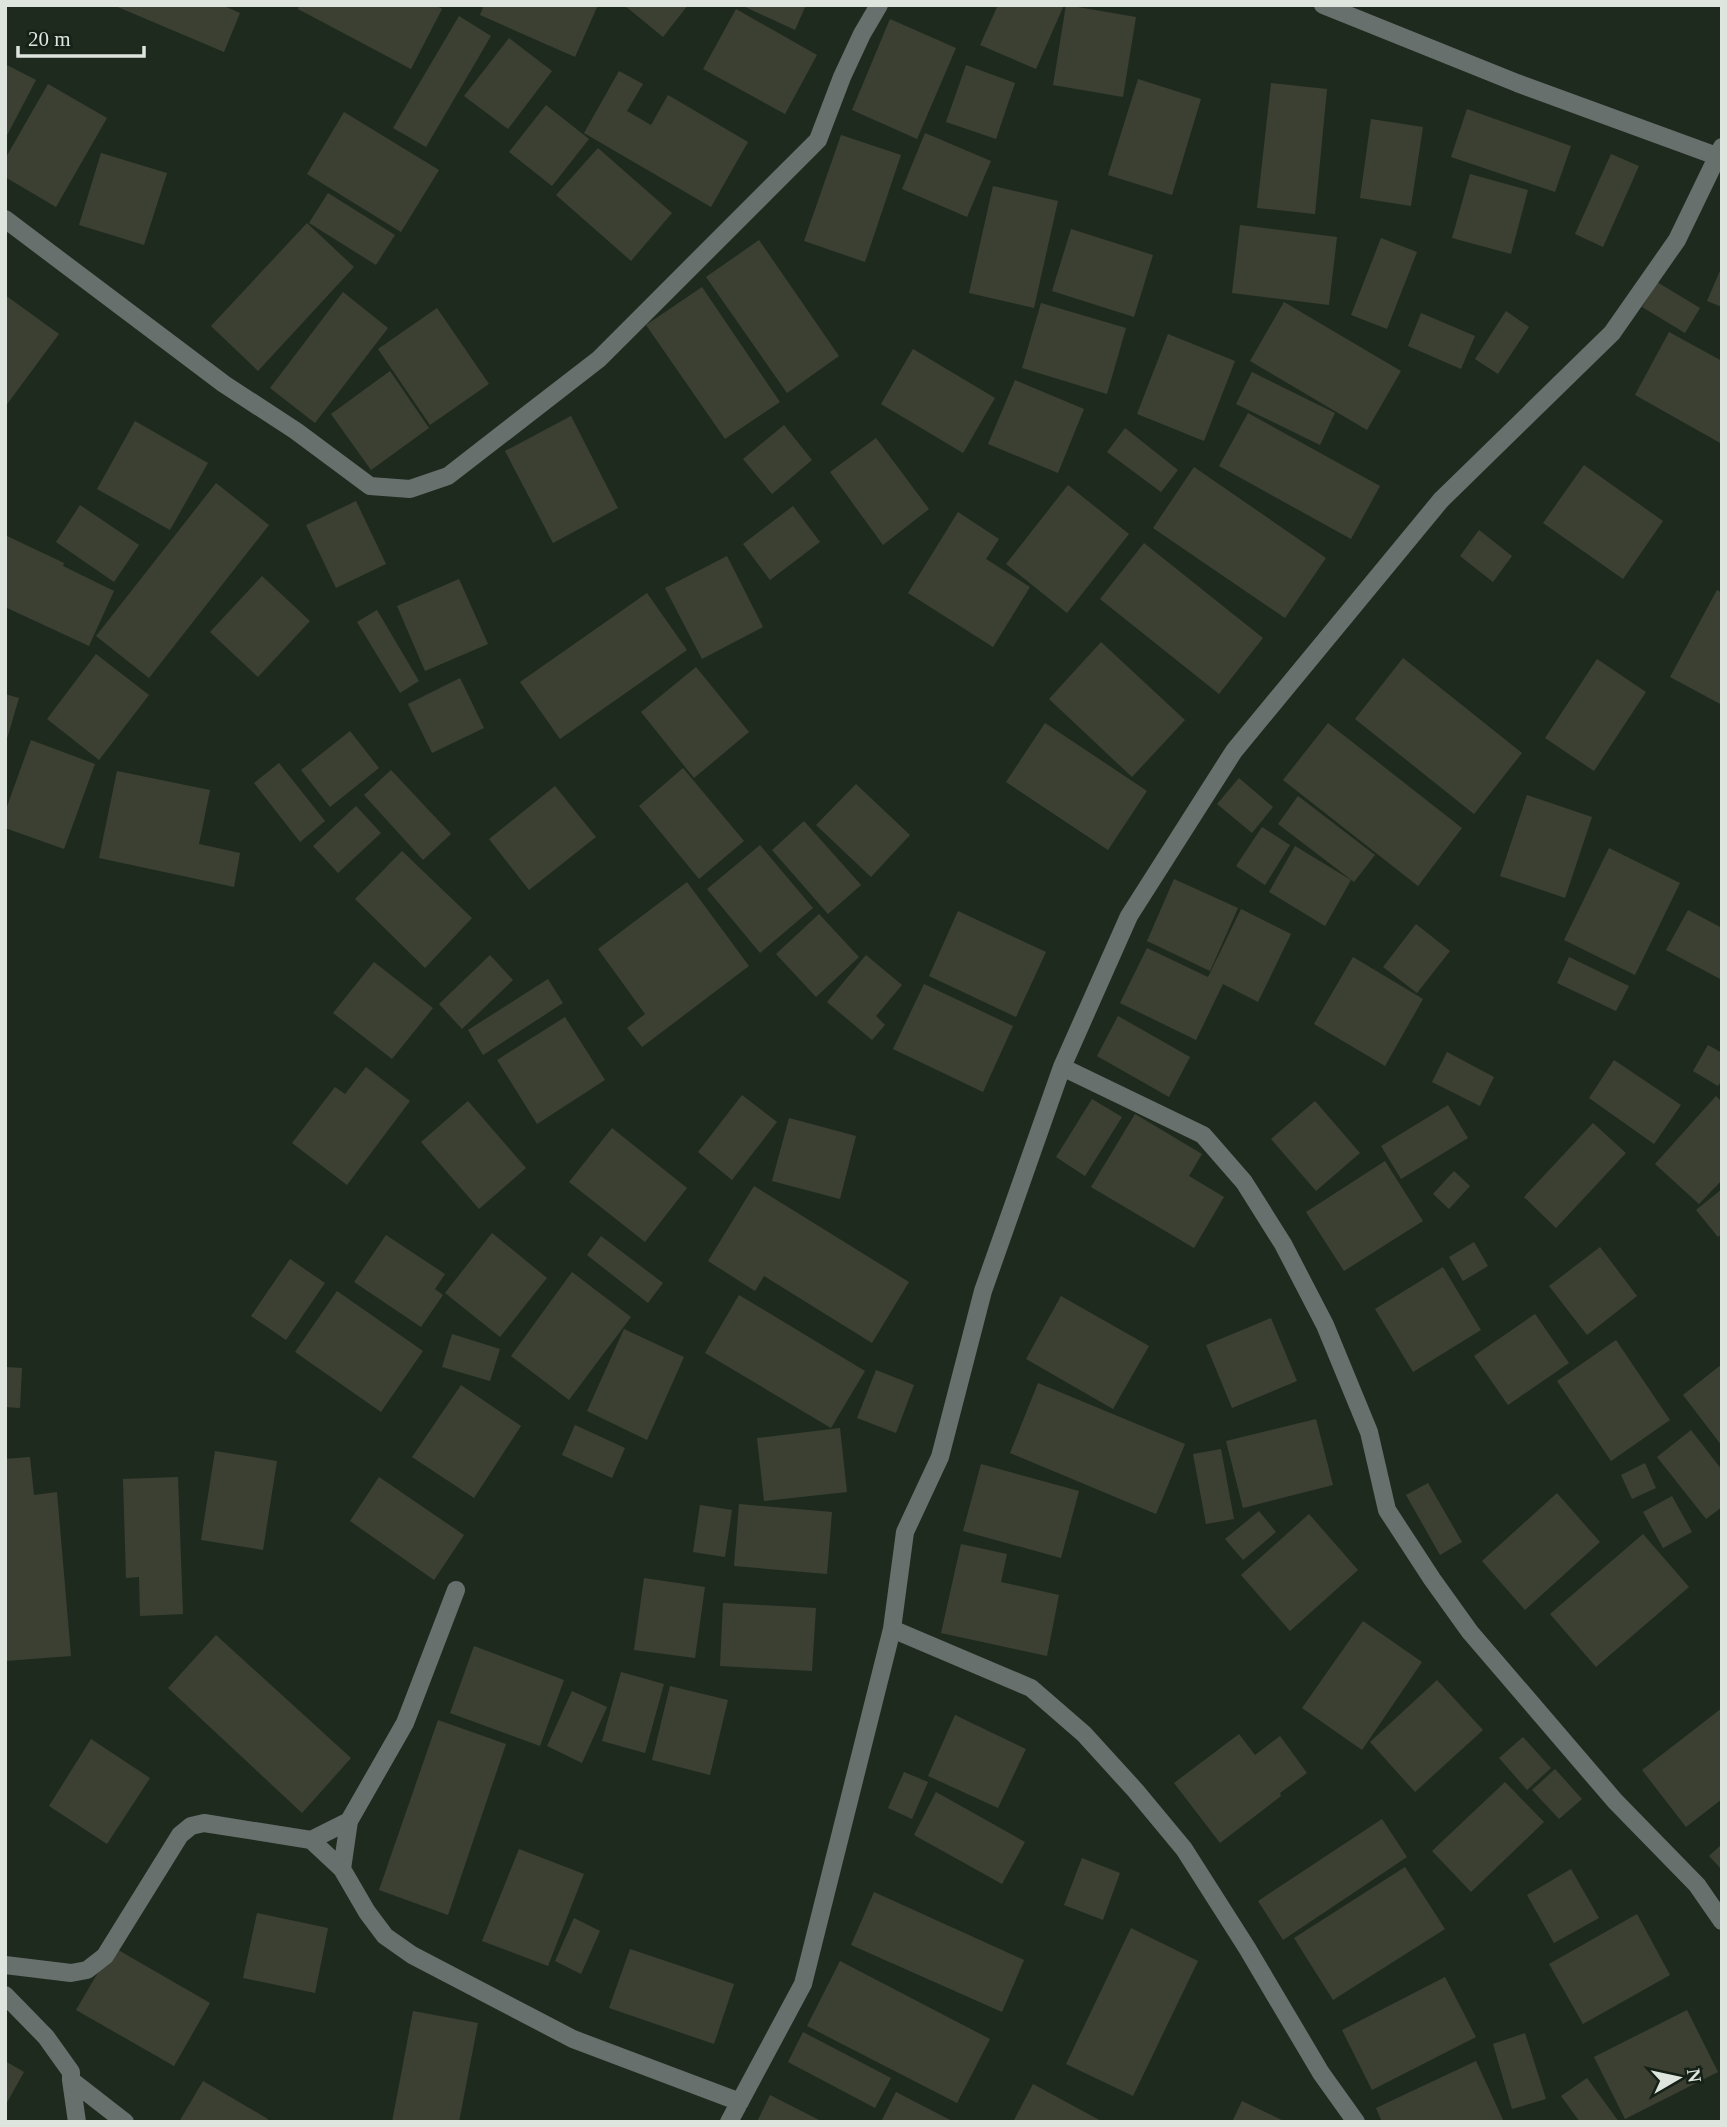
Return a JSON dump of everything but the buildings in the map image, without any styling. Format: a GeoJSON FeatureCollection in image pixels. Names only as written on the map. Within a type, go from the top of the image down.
{"type":"FeatureCollection","features":[{"type":"Feature","properties":{"kind":"street"},"geometry":{"type":"LineString","coordinates":[[5,219],[224,383],[296,431],[370,486],[410,489],[448,477],[599,359],[818,140],[842,77],[879,5]]}},
{"type":"Feature","properties":{"kind":"street"},"geometry":{"type":"LineString","coordinates":[[729,2122],[803,1984],[892,1629],[905,1532],[940,1457],[983,1291],[1062,1067],[1129,916],[1234,751],[1441,500],[1612,333],[1677,240],[1720,153],[1517,83],[1323,5]]}},
{"type":"Feature","properties":{"kind":"street"},"geometry":{"type":"LineString","coordinates":[[1062,1067],[1203,1135],[1244,1182],[1283,1244],[1325,1325],[1369,1432],[1387,1510],[1470,1632],[1615,1801],[1697,1885],[1722,1921]]}},
{"type":"Feature","properties":{"kind":"street"},"geometry":{"type":"LineString","coordinates":[[342,1870],[349,1821],[405,1723],[456,1590]]}},
{"type":"Feature","properties":{"kind":"street"},"geometry":{"type":"LineString","coordinates":[[892,1629],[1031,1688],[1084,1734],[1184,1849],[1321,2073],[1356,2122]]}},
{"type":"Feature","properties":{"kind":"street"},"geometry":{"type":"LineString","coordinates":[[311,1840],[349,1821]]}},
{"type":"Feature","properties":{"kind":"street"},"geometry":{"type":"LineString","coordinates":[[5,1965],[71,1973],[87,1970],[104,1956],[180,1835],[191,1826],[204,1823],[311,1840],[342,1870],[385,1936],[411,1955],[573,2039],[740,2102]]}},
{"type":"Feature","properties":{"kind":"street"},"geometry":{"type":"LineString","coordinates":[[5,1995],[46,2037],[71,2072],[76,2122]]}},
{"type":"Feature","properties":{"kind":"street"},"geometry":{"type":"LineString","coordinates":[[71,2080],[125,2122]]}}]}
